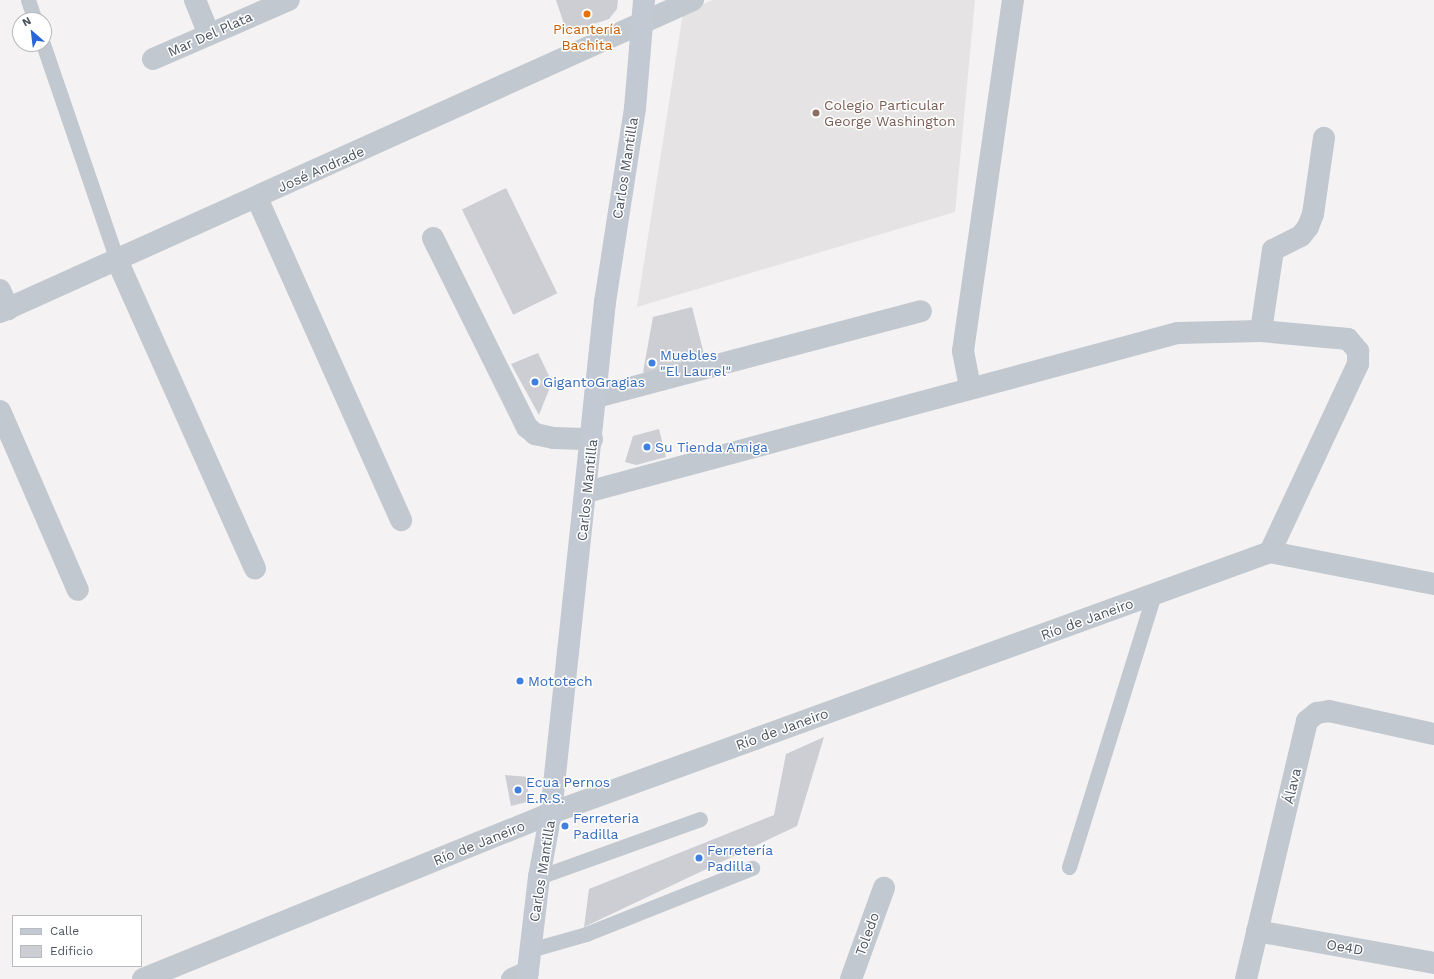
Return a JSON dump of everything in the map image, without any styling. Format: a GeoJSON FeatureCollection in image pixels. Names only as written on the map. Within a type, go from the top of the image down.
{"type":"FeatureCollection","features":[{"type":"Feature","properties":{"kind":"street"},"geometry":{"type":"LineString","coordinates":[[195,0],[209,34]]}},
{"type":"Feature","properties":{"kind":"street","name":"Mar Del Plata"},"geometry":{"type":"LineString","coordinates":[[153,59],[289,0]]}},
{"type":"Feature","properties":{"kind":"street","name":"Carlos Mantilla"},"geometry":{"type":"LineString","coordinates":[[522,977],[530,950],[539,877],[551,813],[587,492],[605,302],[634,108],[644,0]]}},
{"type":"Feature","properties":{"kind":"street","name":"José Andrade"},"geometry":{"type":"LineString","coordinates":[[3,304],[117,260],[258,198],[693,0]]}},
{"type":"Feature","properties":{"kind":"street"},"geometry":{"type":"LineString","coordinates":[[970,387],[963,351],[1013,0]]}},
{"type":"Feature","properties":{"kind":"street"},"geometry":{"type":"LineString","coordinates":[[1261,331],[1273,250],[1300,236],[1308,227],[1313,214],[1324,138]]}},
{"type":"Feature","properties":{"kind":"street"},"geometry":{"type":"LineString","coordinates":[[258,198],[401,520]]}},
{"type":"Feature","properties":{"kind":"street"},"geometry":{"type":"LineString","coordinates":[[433,238],[527,426],[535,434],[554,438],[592,439]]}},
{"type":"Feature","properties":{"kind":"street"},"geometry":{"type":"LineString","coordinates":[[117,260],[255,569]]}},
{"type":"Feature","properties":{"kind":"street"},"geometry":{"type":"LineString","coordinates":[[596,397],[921,311]]}},
{"type":"Feature","properties":{"kind":"street"},"geometry":{"type":"LineString","coordinates":[[587,492],[970,387],[1178,333],[1261,331],[1348,339],[1358,351],[1358,364],[1270,552],[1434,584]]}},
{"type":"Feature","properties":{"kind":"street"},"geometry":{"type":"LineString","coordinates":[[0,411],[78,590]]}},
{"type":"Feature","properties":{"kind":"street","name":"Río de Janeiro"},"geometry":{"type":"LineString","coordinates":[[143,979],[551,813],[1270,552]]}},
{"type":"Feature","properties":{"kind":"street","name":"Álava"},"geometry":{"type":"LineString","coordinates":[[1246,979],[1307,722],[1317,713],[1329,711],[1434,734]]}},
{"type":"Feature","properties":{"kind":"street","name":"Toledo"},"geometry":{"type":"LineString","coordinates":[[851,979],[884,888]]}},
{"type":"Feature","properties":{"kind":"street","name":"Oe4D"},"geometry":{"type":"LineString","coordinates":[[1257,931],[1434,963]]}},
{"type":"Feature","properties":{"kind":"lane"},"geometry":{"type":"LineString","coordinates":[[28,0],[32,12]]}},
{"type":"Feature","properties":{"kind":"lane"},"geometry":{"type":"LineString","coordinates":[[46,52],[117,260]]}},
{"type":"Feature","properties":{"kind":"lane"},"geometry":{"type":"LineString","coordinates":[[1069,867],[1154,594]]}},
{"type":"Feature","properties":{"kind":"lane"},"geometry":{"type":"LineString","coordinates":[[539,877],[700,819]]}},
{"type":"Feature","properties":{"kind":"lane"},"geometry":{"type":"LineString","coordinates":[[530,950],[586,934],[752,868]]}},
{"type":"Feature","properties":{"kind":"shaded area","name":"Colegio Particular George Washington"},"geometry":{"type":"Polygon","coordinates":[[[713,0],[975,0],[955,212],[637,307],[683,13],[713,0]]]}},
{"type":"Feature","properties":{"kind":"building","name":"Picantería Bachita"},"geometry":{"type":"Polygon","coordinates":[[[556,0],[618,0],[617,9],[609,19],[567,33],[556,0]]]}},
{"type":"Feature","properties":{"kind":"building"},"geometry":{"type":"Polygon","coordinates":[[[506,188],[557,293],[513,315],[462,209],[506,188]]]}},
{"type":"Feature","properties":{"kind":"building"},"geometry":{"type":"Polygon","coordinates":[[[692,307],[706,362],[652,377],[643,372],[653,317],[692,307]]]}},
{"type":"Feature","properties":{"kind":"building"},"geometry":{"type":"Polygon","coordinates":[[[538,353],[552,382],[539,415],[511,364],[538,353]]]}},
{"type":"Feature","properties":{"kind":"building","name":"Su Tienda Amiga"},"geometry":{"type":"Polygon","coordinates":[[[659,429],[666,457],[636,465],[625,462],[633,436],[659,429]]]}},
{"type":"Feature","properties":{"kind":"building","name":"Ferretería Padilla"},"geometry":{"type":"Polygon","coordinates":[[[824,737],[797,826],[584,927],[589,889],[774,815],[786,754],[824,737]]]}},
{"type":"Feature","properties":{"kind":"building","name":"Ecua Pernos E.R.S."},"geometry":{"type":"Polygon","coordinates":[[[505,775],[529,777],[527,802],[511,806],[505,775]]]}},
{"type":"Feature","properties":{"kind":"place","name":"Picantería Bachita"},"geometry":{"type":"Point","coordinates":[587,14]}},
{"type":"Feature","properties":{"kind":"place","name":"Colegio Particular George Washington"},"geometry":{"type":"Point","coordinates":[816,113]}},
{"type":"Feature","properties":{"kind":"place","name":"Muebles \"El Laurel\""},"geometry":{"type":"Point","coordinates":[652,363]}},
{"type":"Feature","properties":{"kind":"place","name":"GigantoGragias"},"geometry":{"type":"Point","coordinates":[535,382]}},
{"type":"Feature","properties":{"kind":"place","name":"Su Tienda Amiga"},"geometry":{"type":"Point","coordinates":[647,447]}},
{"type":"Feature","properties":{"kind":"place","name":"Mototech"},"geometry":{"type":"Point","coordinates":[520,681]}},
{"type":"Feature","properties":{"kind":"place","name":"Ecua Pernos E.R.S."},"geometry":{"type":"Point","coordinates":[518,790]}},
{"type":"Feature","properties":{"kind":"place","name":"Ferreteria Padilla"},"geometry":{"type":"Point","coordinates":[565,826]}},
{"type":"Feature","properties":{"kind":"place","name":"Ferretería Padilla"},"geometry":{"type":"Point","coordinates":[699,858]}}]}
